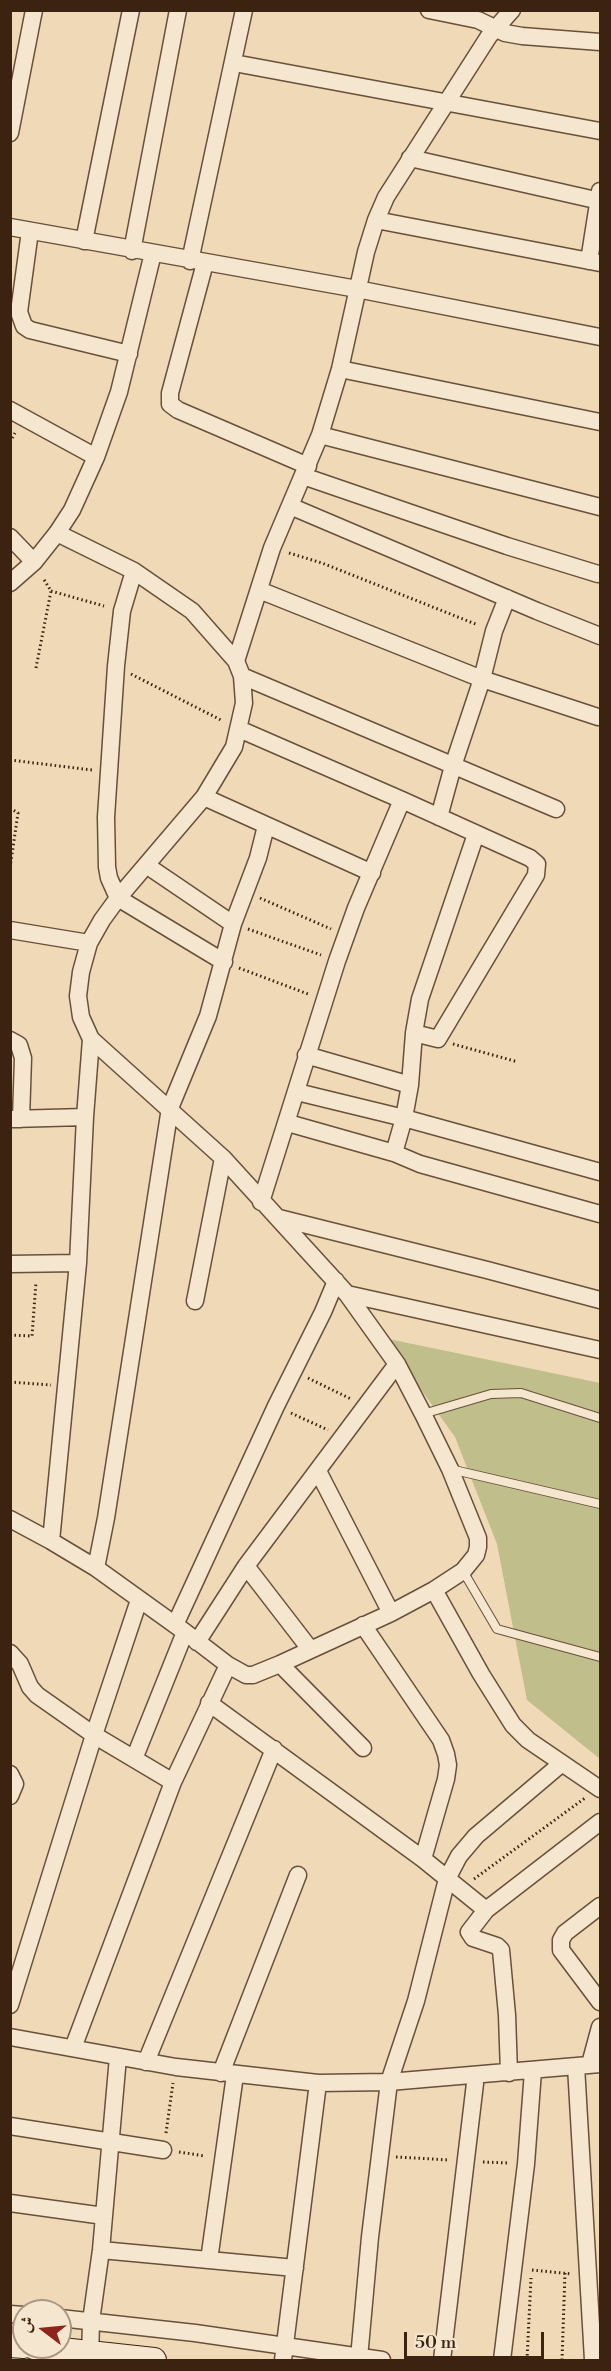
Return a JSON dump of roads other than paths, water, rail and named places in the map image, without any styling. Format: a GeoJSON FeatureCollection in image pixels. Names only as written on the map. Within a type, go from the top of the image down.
{"type":"FeatureCollection","features":[{"type":"Feature","properties":{"kind":"street"},"geometry":{"type":"LineString","coordinates":[[10,133],[34,10]]}},
{"type":"Feature","properties":{"kind":"street"},"geometry":{"type":"LineString","coordinates":[[84,241],[131,10]]}},
{"type":"Feature","properties":{"kind":"street"},"geometry":{"type":"LineString","coordinates":[[132,250],[178,10]]}},
{"type":"Feature","properties":{"kind":"street"},"geometry":{"type":"LineString","coordinates":[[244,10],[170,393],[170,404],[178,410],[306,471],[497,543],[598,574]]}},
{"type":"Feature","properties":{"kind":"street"},"geometry":{"type":"LineString","coordinates":[[429,10],[478,20],[522,36],[600,42]]}},
{"type":"Feature","properties":{"kind":"street"},"geometry":{"type":"LineString","coordinates":[[10,1519],[51,1540],[96,1568],[239,1673],[253,1675],[391,1613],[434,1590],[462,1571],[476,1555],[478,1538],[450,1469],[397,1364],[341,1288],[223,1158],[91,1039],[81,1017],[78,996],[81,972],[89,943],[102,920],[204,797],[234,747],[244,703],[239,669],[259,590],[272,548],[320,435],[340,369],[357,290],[376,220],[386,197],[445,103],[495,28],[512,10]]}},
{"type":"Feature","properties":{"kind":"street"},"geometry":{"type":"LineString","coordinates":[[234,63],[600,131]]}},
{"type":"Feature","properties":{"kind":"street"},"geometry":{"type":"LineString","coordinates":[[376,220],[595,262],[600,197],[410,158]]}},
{"type":"Feature","properties":{"kind":"street"},"geometry":{"type":"LineString","coordinates":[[10,227],[600,337]]}},
{"type":"Feature","properties":{"kind":"street"},"geometry":{"type":"LineString","coordinates":[[30,231],[19,312],[24,326],[30,330],[129,354]]}},
{"type":"Feature","properties":{"kind":"street"},"geometry":{"type":"LineString","coordinates":[[10,583],[34,562],[57,533],[72,510],[96,457],[129,354],[153,253]]}},
{"type":"Feature","properties":{"kind":"street"},"geometry":{"type":"LineString","coordinates":[[340,369],[600,422]]}},
{"type":"Feature","properties":{"kind":"street"},"geometry":{"type":"LineString","coordinates":[[10,410],[96,457]]}},
{"type":"Feature","properties":{"kind":"street"},"geometry":{"type":"LineString","coordinates":[[320,435],[600,507]]}},
{"type":"Feature","properties":{"kind":"street"},"geometry":{"type":"LineString","coordinates":[[290,506],[600,636]]}},
{"type":"Feature","properties":{"kind":"street"},"geometry":{"type":"LineString","coordinates":[[57,533],[134,571],[181,601],[192,611],[239,669],[453,766],[556,808]]}},
{"type":"Feature","properties":{"kind":"street"},"geometry":{"type":"LineString","coordinates":[[10,537],[34,562]]}},
{"type":"Feature","properties":{"kind":"street"},"geometry":{"type":"LineString","coordinates":[[134,571],[122,611],[116,666],[106,867],[118,898],[224,962]]}},
{"type":"Feature","properties":{"kind":"street"},"geometry":{"type":"LineString","coordinates":[[259,590],[482,678],[598,717]]}},
{"type":"Feature","properties":{"kind":"street"},"geometry":{"type":"LineString","coordinates":[[439,817],[482,678],[494,631],[507,598]]}},
{"type":"Feature","properties":{"kind":"street"},"geometry":{"type":"LineString","coordinates":[[239,729],[535,860],[538,869],[438,1039],[414,1033]]}},
{"type":"Feature","properties":{"kind":"street"},"geometry":{"type":"LineString","coordinates":[[204,797],[372,873]]}},
{"type":"Feature","properties":{"kind":"street"},"geometry":{"type":"LineString","coordinates":[[261,1202],[288,1123],[306,1055],[337,961],[402,800]]}},
{"type":"Feature","properties":{"kind":"street"},"geometry":{"type":"LineString","coordinates":[[96,1568],[106,1518],[170,1108],[208,1016],[233,924],[258,858],[266,826]]}},
{"type":"Feature","properties":{"kind":"street"},"geometry":{"type":"LineString","coordinates":[[394,1153],[404,1118],[410,1085],[414,1033],[426,980],[476,834]]}},
{"type":"Feature","properties":{"kind":"street"},"geometry":{"type":"LineString","coordinates":[[146,865],[233,924]]}},
{"type":"Feature","properties":{"kind":"street"},"geometry":{"type":"LineString","coordinates":[[10,930],[89,943]]}},
{"type":"Feature","properties":{"kind":"street"},"geometry":{"type":"LineString","coordinates":[[51,1540],[78,1263],[91,1039]]}},
{"type":"Feature","properties":{"kind":"street"},"geometry":{"type":"LineString","coordinates":[[10,1040],[19,1045],[23,1058],[16,1119],[85,1118]]}},
{"type":"Feature","properties":{"kind":"street"},"geometry":{"type":"LineString","coordinates":[[306,1055],[410,1085]]}},
{"type":"Feature","properties":{"kind":"street"},"geometry":{"type":"LineString","coordinates":[[297,1092],[404,1118],[600,1172]]}},
{"type":"Feature","properties":{"kind":"street"},"geometry":{"type":"LineString","coordinates":[[288,1123],[394,1153],[420,1164],[600,1214]]}},
{"type":"Feature","properties":{"kind":"street"},"geometry":{"type":"LineString","coordinates":[[195,1301],[223,1158]]}},
{"type":"Feature","properties":{"kind":"street"},"geometry":{"type":"LineString","coordinates":[[278,1218],[600,1300]]}},
{"type":"Feature","properties":{"kind":"street"},"geometry":{"type":"LineString","coordinates":[[10,1264],[78,1263]]}},
{"type":"Feature","properties":{"kind":"street"},"geometry":{"type":"LineString","coordinates":[[341,1288],[600,1350]]}},
{"type":"Feature","properties":{"kind":"street"},"geometry":{"type":"LineString","coordinates":[[134,1759],[276,1406],[341,1288]]}},
{"type":"Feature","properties":{"kind":"street"},"geometry":{"type":"LineString","coordinates":[[186,1633],[246,1566],[397,1364]]}},
{"type":"Feature","properties":{"kind":"street"},"geometry":{"type":"LineString","coordinates":[[318,1471],[391,1613]]}},
{"type":"Feature","properties":{"kind":"street"},"geometry":{"type":"LineString","coordinates":[[246,1566],[310,1649]]}},
{"type":"Feature","properties":{"kind":"street"},"geometry":{"type":"LineString","coordinates":[[434,1590],[481,1674],[513,1725],[528,1740],[599,1788]]}},
{"type":"Feature","properties":{"kind":"street"},"geometry":{"type":"LineString","coordinates":[[10,2005],[94,1735],[139,1600]]}},
{"type":"Feature","properties":{"kind":"street"},"geometry":{"type":"LineString","coordinates":[[363,1625],[441,1740],[446,1754],[448,1766],[446,1779],[423,1859]]}},
{"type":"Feature","properties":{"kind":"street"},"geometry":{"type":"LineString","coordinates":[[10,1653],[21,1664],[30,1687],[37,1695],[94,1735],[173,1782]]}},
{"type":"Feature","properties":{"kind":"street"},"geometry":{"type":"LineString","coordinates":[[280,1664],[363,1748]]}},
{"type":"Feature","properties":{"kind":"street"},"geometry":{"type":"LineString","coordinates":[[73,2048],[173,1782],[208,1703],[228,1665]]}},
{"type":"Feature","properties":{"kind":"street"},"geometry":{"type":"LineString","coordinates":[[208,1703],[423,1859],[486,1910]]}},
{"type":"Feature","properties":{"kind":"street"},"geometry":{"type":"LineString","coordinates":[[146,2062],[274,1749]]}},
{"type":"Feature","properties":{"kind":"street"},"geometry":{"type":"LineString","coordinates":[[359,2358],[371,2226],[389,2082],[454,1884],[459,1856],[476,1836],[561,1764]]}},
{"type":"Feature","properties":{"kind":"street"},"geometry":{"type":"LineString","coordinates":[[10,1774],[15,1784],[10,1796]]}},
{"type":"Feature","properties":{"kind":"street"},"geometry":{"type":"LineString","coordinates":[[509,2073],[501,1950],[497,1946],[473,1938],[469,1932],[486,1910],[600,1822]]}},
{"type":"Feature","properties":{"kind":"street"},"geometry":{"type":"LineString","coordinates":[[209,2260],[222,2158],[228,2074],[298,1875]]}},
{"type":"Feature","properties":{"kind":"street"},"geometry":{"type":"LineString","coordinates":[[600,1906],[565,1933],[561,1940],[561,1950],[600,2002]]}},
{"type":"Feature","properties":{"kind":"street"},"geometry":{"type":"LineString","coordinates":[[593,2361],[589,2065],[600,2027]]}},
{"type":"Feature","properties":{"kind":"street"},"geometry":{"type":"LineString","coordinates":[[10,2037],[176,2067],[318,2083],[389,2082],[589,2065]]}},
{"type":"Feature","properties":{"kind":"street"},"geometry":{"type":"LineString","coordinates":[[90,2357],[118,2057]]}},
{"type":"Feature","properties":{"kind":"street"},"geometry":{"type":"LineString","coordinates":[[502,2361],[526,2164],[533,2071]]}},
{"type":"Feature","properties":{"kind":"street"},"geometry":{"type":"LineString","coordinates":[[442,2361],[476,2075]]}},
{"type":"Feature","properties":{"kind":"street"},"geometry":{"type":"LineString","coordinates":[[284,2353],[318,2083]]}},
{"type":"Feature","properties":{"kind":"street"},"geometry":{"type":"LineString","coordinates":[[10,2126],[163,2150]]}},
{"type":"Feature","properties":{"kind":"street"},"geometry":{"type":"LineString","coordinates":[[10,2202],[104,2216]]}},
{"type":"Feature","properties":{"kind":"street"},"geometry":{"type":"LineString","coordinates":[[101,2250],[295,2268]]}},
{"type":"Feature","properties":{"kind":"street"},"geometry":{"type":"LineString","coordinates":[[72,2319],[284,2353],[382,2361]]}},
{"type":"Feature","properties":{"kind":"street"},"geometry":{"type":"LineString","coordinates":[[72,2354],[154,2361]]}},
{"type":"Feature","properties":{"kind":"lane"},"geometry":{"type":"LineString","coordinates":[[423,1414],[491,1394],[521,1394],[600,1418]]}},
{"type":"Feature","properties":{"kind":"lane"},"geometry":{"type":"LineString","coordinates":[[450,1469],[600,1504]]}},
{"type":"Feature","properties":{"kind":"lane"},"geometry":{"type":"LineString","coordinates":[[462,1571],[497,1629],[600,1657]]}}]}
